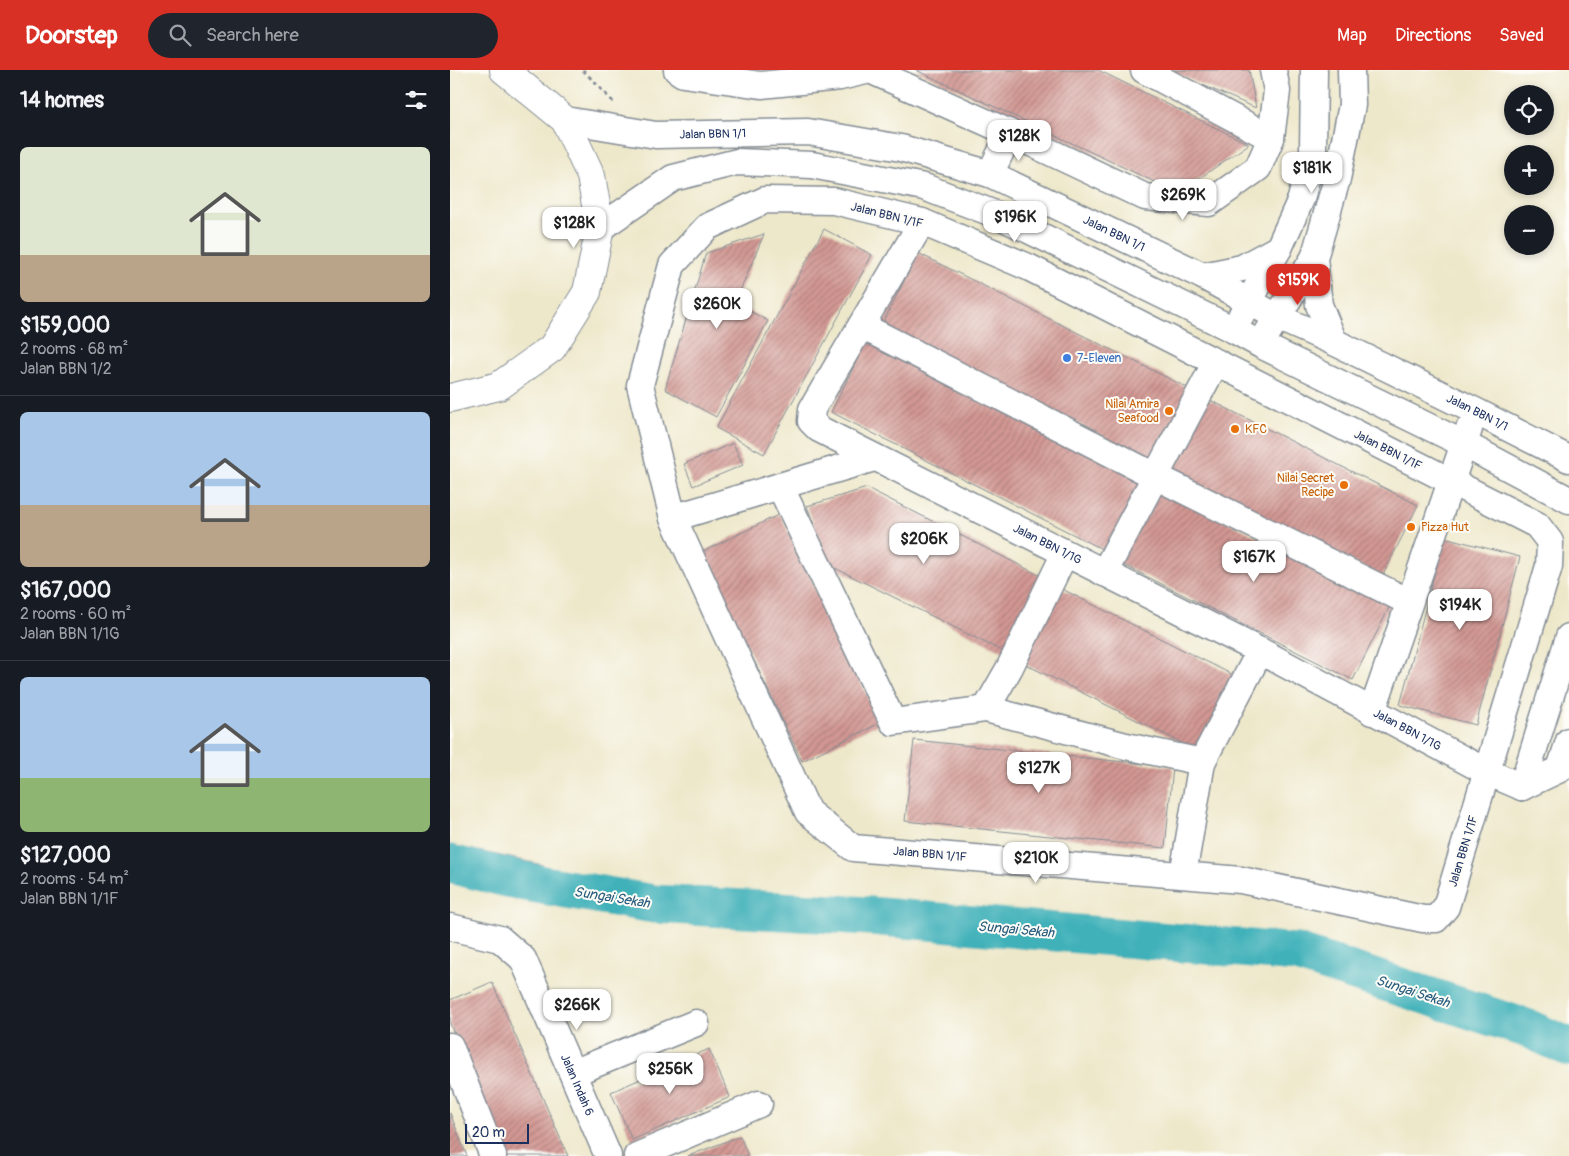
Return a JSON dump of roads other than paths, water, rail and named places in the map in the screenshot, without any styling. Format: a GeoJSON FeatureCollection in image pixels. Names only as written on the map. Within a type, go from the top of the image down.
{"type":"FeatureCollection","features":[{"type":"Feature","properties":{"kind":"main road"},"geometry":{"type":"LineString","coordinates":[[450,398],[498,386],[552,348],[587,292],[600,228],[591,176],[564,120],[504,70]]}},
{"type":"Feature","properties":{"kind":"street"},"geometry":{"type":"LineString","coordinates":[[677,70],[683,74],[761,85],[840,77],[870,70],[1010,133],[1145,197],[1208,202],[1258,168],[1271,138],[1277,91],[1273,70]]}},
{"type":"Feature","properties":{"kind":"street"},"geometry":{"type":"LineString","coordinates":[[1234,330],[1279,248],[1301,199],[1313,152],[1314,70]]}},
{"type":"Feature","properties":{"kind":"street"},"geometry":{"type":"LineString","coordinates":[[1261,344],[1314,258],[1339,170],[1352,105],[1351,70]]}},
{"type":"Feature","properties":{"kind":"street"},"geometry":{"type":"LineString","coordinates":[[1151,72],[1271,138]]}},
{"type":"Feature","properties":{"kind":"street","name":"Jalan BBN 1/1"},"geometry":{"type":"LineString","coordinates":[[564,120],[656,135],[808,132],[901,148],[990,174],[1203,276],[1277,317],[1334,342],[1569,459]]}},
{"type":"Feature","properties":{"kind":"street"},"geometry":{"type":"LineString","coordinates":[[990,174],[1010,133]]}},
{"type":"Feature","properties":{"kind":"street"},"geometry":{"type":"LineString","coordinates":[[600,228],[673,178],[736,162],[812,165],[924,187],[1000,216],[1464,444],[1569,500]]}},
{"type":"Feature","properties":{"kind":"street","name":"Jalan BBN 1/1F"},"geometry":{"type":"LineString","coordinates":[[765,200],[834,201],[922,222],[1028,267],[1537,525],[1550,542],[1549,566],[1487,772],[1446,907],[1436,919],[1423,919],[1241,880],[852,848],[808,812],[673,518],[640,385],[672,265],[707,227],[765,200]]}},
{"type":"Feature","properties":{"kind":"street","name":"Jalan BBN 1/1G"},"geometry":{"type":"LineString","coordinates":[[922,222],[812,409],[811,421],[819,430],[1260,651],[1487,772],[1522,787]]}},
{"type":"Feature","properties":{"kind":"street"},"geometry":{"type":"LineString","coordinates":[[1028,267],[1041,237]]}},
{"type":"Feature","properties":{"kind":"street"},"geometry":{"type":"LineString","coordinates":[[1203,276],[1242,268],[1279,248]]}},
{"type":"Feature","properties":{"kind":"street"},"geometry":{"type":"LineString","coordinates":[[1314,258],[1319,305],[1334,342]]}},
{"type":"Feature","properties":{"kind":"street"},"geometry":{"type":"LineString","coordinates":[[862,326],[1155,476],[1409,602]]}},
{"type":"Feature","properties":{"kind":"street"},"geometry":{"type":"LineString","coordinates":[[1104,572],[1216,362]]}},
{"type":"Feature","properties":{"kind":"street"},"geometry":{"type":"LineString","coordinates":[[1372,712],[1475,411]]}},
{"type":"Feature","properties":{"kind":"street"},"geometry":{"type":"LineString","coordinates":[[673,518],[874,458]]}},
{"type":"Feature","properties":{"kind":"street"},"geometry":{"type":"LineString","coordinates":[[780,486],[893,722],[986,709],[1126,746],[1202,762]]}},
{"type":"Feature","properties":{"kind":"street"},"geometry":{"type":"LineString","coordinates":[[986,709],[1010,667],[1065,553]]}},
{"type":"Feature","properties":{"kind":"street"},"geometry":{"type":"LineString","coordinates":[[1522,787],[1569,637]]}},
{"type":"Feature","properties":{"kind":"street"},"geometry":{"type":"LineString","coordinates":[[1183,875],[1202,762],[1260,651]]}},
{"type":"Feature","properties":{"kind":"street"},"geometry":{"type":"LineString","coordinates":[[1522,787],[1560,769],[1569,741]]}},
{"type":"Feature","properties":{"kind":"street","name":"Jalan Indah 6"},"geometry":{"type":"LineString","coordinates":[[450,927],[500,939],[523,959],[608,1156]]}},
{"type":"Feature","properties":{"kind":"street"},"geometry":{"type":"LineString","coordinates":[[573,1074],[696,1023]]}},
{"type":"Feature","properties":{"kind":"street"},"geometry":{"type":"LineString","coordinates":[[450,1046],[493,1156]]}},
{"type":"Feature","properties":{"kind":"street"},"geometry":{"type":"LineString","coordinates":[[637,1156],[759,1104]]}},
{"type":"Feature","properties":{"kind":"water"},"geometry":{"type":"Polygon","coordinates":[[[450,845],[543,865],[534,893],[450,876],[450,845]]]}},
{"type":"Feature","properties":{"kind":"waterway","name":"Sungai Sekah"},"geometry":{"type":"LineString","coordinates":[[450,864],[520,881],[654,904],[870,916],[1297,953],[1529,1029],[1569,1047]]}},
{"type":"Feature","properties":{"kind":"place","name":"7-Eleven"},"geometry":{"type":"Point","coordinates":[1067,358]}},
{"type":"Feature","properties":{"kind":"place","name":"Nilai Amira Seafood"},"geometry":{"type":"Point","coordinates":[1169,411]}},
{"type":"Feature","properties":{"kind":"place","name":"KFC"},"geometry":{"type":"Point","coordinates":[1235,429]}},
{"type":"Feature","properties":{"kind":"place","name":"Nilai Secret Recipe"},"geometry":{"type":"Point","coordinates":[1344,485]}},
{"type":"Feature","properties":{"kind":"place","name":"Pizza Hut"},"geometry":{"type":"Point","coordinates":[1411,527]}}]}
